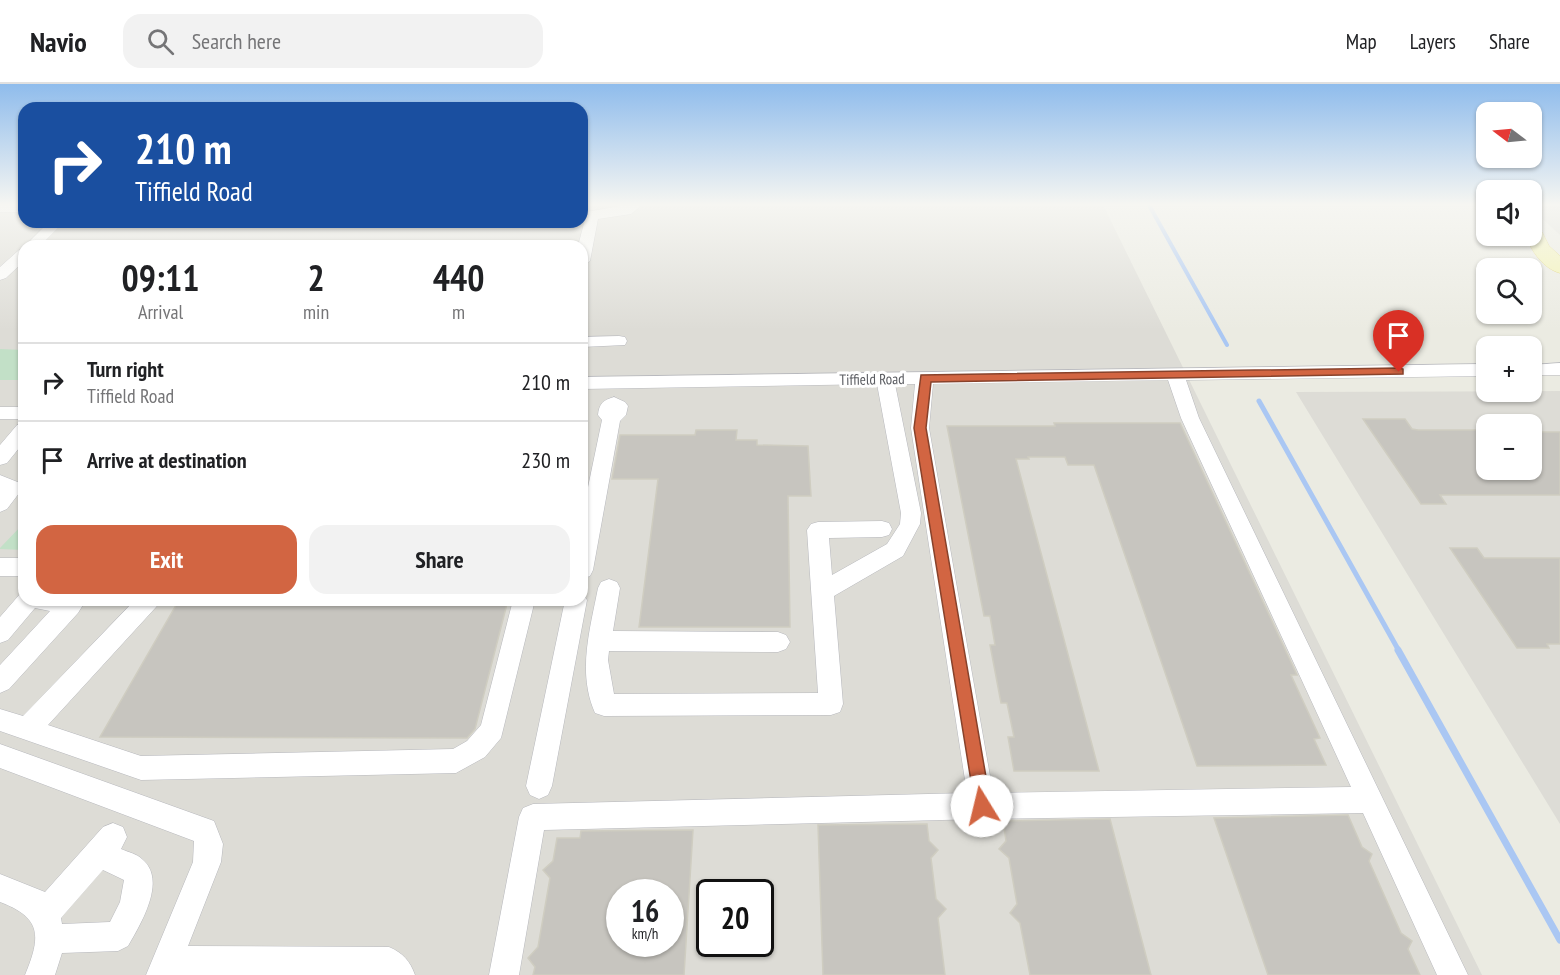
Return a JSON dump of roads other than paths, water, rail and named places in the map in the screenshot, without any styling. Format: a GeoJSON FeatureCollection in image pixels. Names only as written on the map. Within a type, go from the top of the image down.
{"type":"FeatureCollection","features":[{"type":"Feature","properties":{"kind":"main road"},"geometry":{"type":"LineString","coordinates":[[1539,247],[1560,267]]}},
{"type":"Feature","properties":{"kind":"street"},"geometry":{"type":"LineString","coordinates":[[0,275],[18,258]]}},
{"type":"Feature","properties":{"kind":"street"},"geometry":{"type":"LineString","coordinates":[[588,342],[619,341]]}},
{"type":"Feature","properties":{"kind":"street"},"geometry":{"type":"LineString","coordinates":[[1542,370],[1560,369]]}},
{"type":"Feature","properties":{"kind":"street","name":"Tiffield Road"},"geometry":{"type":"LineString","coordinates":[[588,382],[1476,370]]}},
{"type":"Feature","properties":{"kind":"street"},"geometry":{"type":"LineString","coordinates":[[1175,375],[1190,418],[1453,975]]}},
{"type":"Feature","properties":{"kind":"street"},"geometry":{"type":"LineString","coordinates":[[822,592],[895,550],[910,524],[911,513],[885,378]]}},
{"type":"Feature","properties":{"kind":"street"},"geometry":{"type":"LineString","coordinates":[[925,378],[920,428],[982,806]]}},
{"type":"Feature","properties":{"kind":"street"},"geometry":{"type":"LineString","coordinates":[[588,539],[618,382]]}},
{"type":"Feature","properties":{"kind":"street"},"geometry":{"type":"LineString","coordinates":[[0,413],[18,413]]}},
{"type":"Feature","properties":{"kind":"street"},"geometry":{"type":"LineString","coordinates":[[0,458],[18,437]]}},
{"type":"Feature","properties":{"kind":"street"},"geometry":{"type":"LineString","coordinates":[[0,482],[13,488],[0,504]]}},
{"type":"Feature","properties":{"kind":"street"},"geometry":{"type":"LineString","coordinates":[[609,588],[596,660],[604,705],[831,704],[818,530],[882,529]]}},
{"type":"Feature","properties":{"kind":"street"},"geometry":{"type":"LineString","coordinates":[[0,567],[18,567]]}},
{"type":"Feature","properties":{"kind":"street"},"geometry":{"type":"LineString","coordinates":[[0,633],[23,606]]}},
{"type":"Feature","properties":{"kind":"street"},"geometry":{"type":"LineString","coordinates":[[0,682],[70,606]]}},
{"type":"Feature","properties":{"kind":"street"},"geometry":{"type":"LineString","coordinates":[[27,730],[143,606]]}},
{"type":"Feature","properties":{"kind":"street"},"geometry":{"type":"LineString","coordinates":[[0,720],[141,768],[456,761],[476,749],[492,730],[523,606]]}},
{"type":"Feature","properties":{"kind":"street"},"geometry":{"type":"LineString","coordinates":[[539,786],[575,606]]}},
{"type":"Feature","properties":{"kind":"street"},"geometry":{"type":"LineString","coordinates":[[600,641],[778,642]]}},
{"type":"Feature","properties":{"kind":"street"},"geometry":{"type":"LineString","coordinates":[[0,756],[204,831],[209,844],[207,862],[164,968],[389,962],[400,975]]}},
{"type":"Feature","properties":{"kind":"street"},"geometry":{"type":"LineString","coordinates":[[504,975],[533,817],[982,806],[1371,800]]}},
{"type":"Feature","properties":{"kind":"street"},"geometry":{"type":"LineString","coordinates":[[106,846],[139,877],[140,887],[118,936],[46,927],[106,846]]}},
{"type":"Feature","properties":{"kind":"street"},"geometry":{"type":"LineString","coordinates":[[1,890],[36,903],[46,927],[48,960],[40,975]]}},
{"type":"Feature","properties":{"kind":"waterway"},"geometry":{"type":"LineString","coordinates":[[1172,247],[1227,345]]}},
{"type":"Feature","properties":{"kind":"waterway"},"geometry":{"type":"LineString","coordinates":[[1259,401],[1399,651]]}},
{"type":"Feature","properties":{"kind":"waterway"},"geometry":{"type":"LineString","coordinates":[[1398,650],[1560,940]]}}]}
